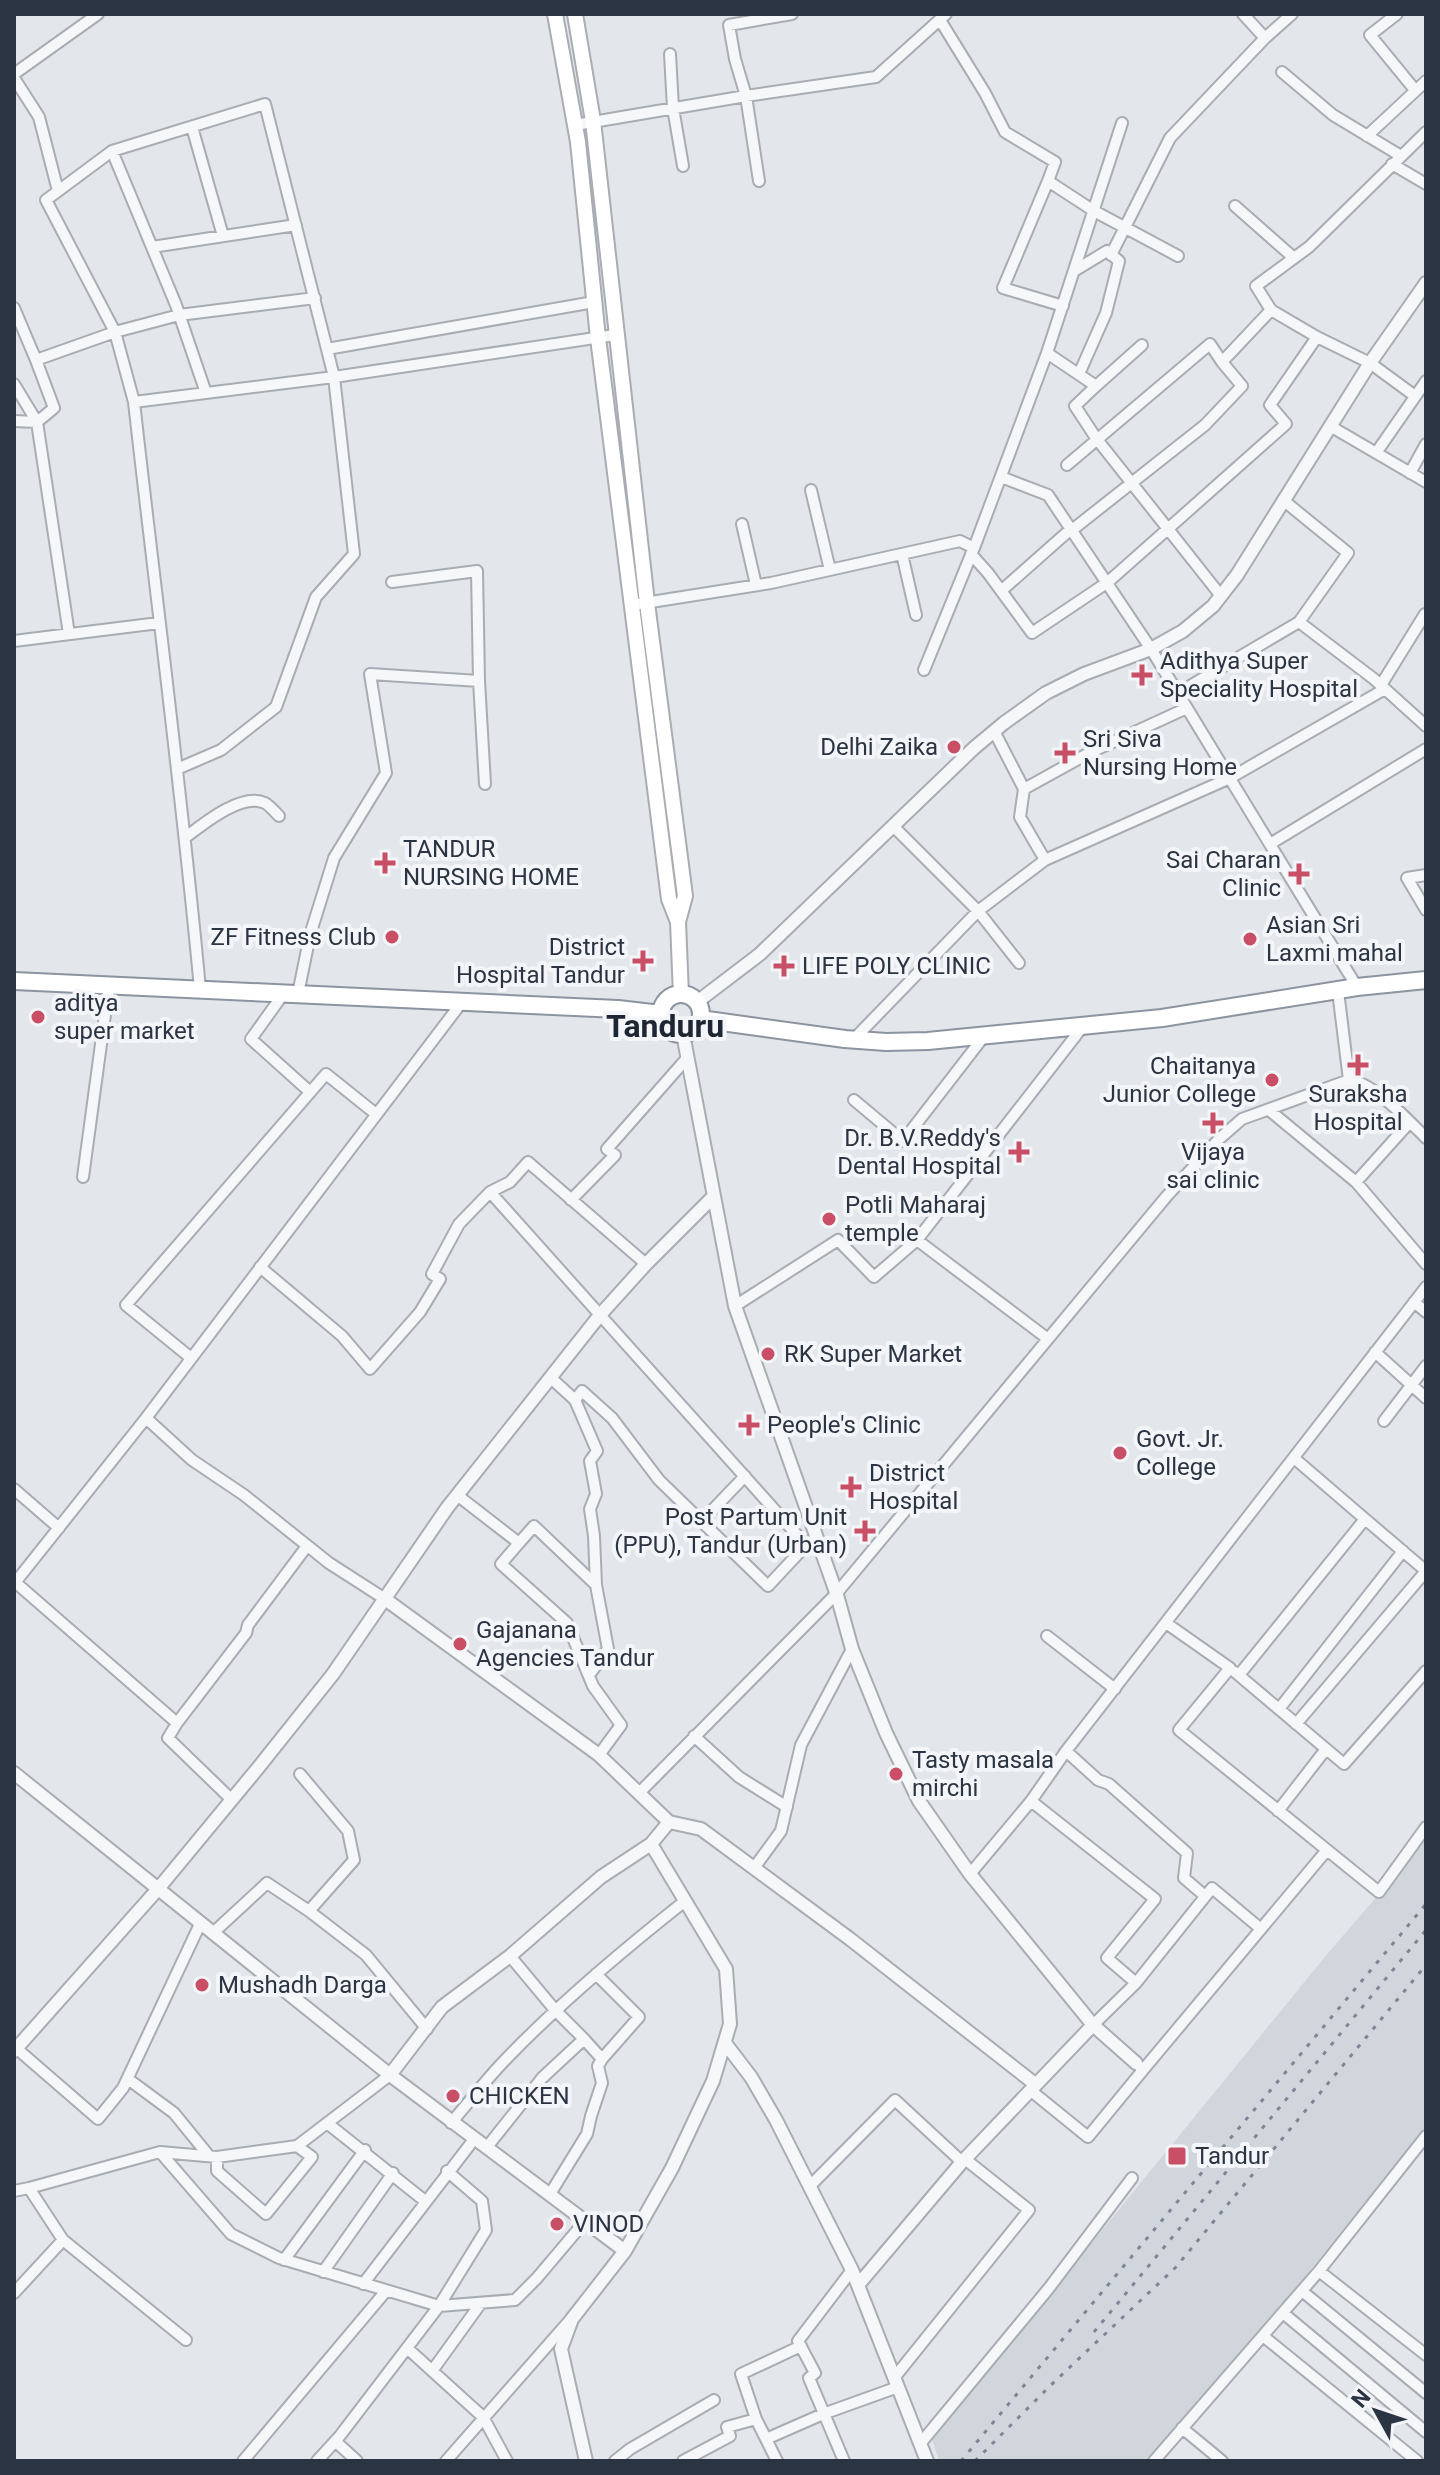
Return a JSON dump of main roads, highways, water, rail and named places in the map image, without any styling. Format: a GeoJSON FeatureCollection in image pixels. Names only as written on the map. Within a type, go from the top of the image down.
{"type":"FeatureCollection","features":[{"type":"Feature","properties":{"kind":"highway"},"geometry":{"type":"LineString","coordinates":[[700,1019],[853,1040],[928,1041],[1162,1018],[1357,987],[1426,980]]}},
{"type":"Feature","properties":{"kind":"highway"},"geometry":{"type":"LineString","coordinates":[[14,981],[618,1009],[661,1014]]}},
{"type":"Feature","properties":{"kind":"highway"},"geometry":{"type":"LineString","coordinates":[[669,998],[689,998],[700,1008],[697,1027],[683,1034],[669,1031],[661,1014],[669,998]]}},
{"type":"Feature","properties":{"kind":"main road"},"geometry":{"type":"LineString","coordinates":[[555,14],[575,125],[598,338],[639,604]]}},
{"type":"Feature","properties":{"kind":"main road"},"geometry":{"type":"LineString","coordinates":[[575,14],[593,121],[669,899],[678,922],[689,998]]}},
{"type":"Feature","properties":{"kind":"railway"},"geometry":{"type":"LineString","coordinates":[[961,2461],[1426,1904]]}},
{"type":"Feature","properties":{"kind":"railway"},"geometry":{"type":"LineString","coordinates":[[1094,2332],[1426,1930]]}},
{"type":"Feature","properties":{"kind":"railway"},"geometry":{"type":"LineString","coordinates":[[975,2461],[1176,2267],[1426,1965]]}},
{"type":"Feature","properties":{"kind":"place","name":"Adithya Super Speciality Hospital"},"geometry":{"type":"Point","coordinates":[1142,675]}},
{"type":"Feature","properties":{"kind":"place","name":"Delhi Zaika"},"geometry":{"type":"Point","coordinates":[954,747]}},
{"type":"Feature","properties":{"kind":"place","name":"Sri Siva Nursing Home"},"geometry":{"type":"Point","coordinates":[1065,753]}},
{"type":"Feature","properties":{"kind":"place","name":"TANDUR NURSING HOME"},"geometry":{"type":"Point","coordinates":[385,863]}},
{"type":"Feature","properties":{"kind":"place","name":"Sai Charan Clinic"},"geometry":{"type":"Point","coordinates":[1299,874]}},
{"type":"Feature","properties":{"kind":"place","name":"ZF Fitness Club"},"geometry":{"type":"Point","coordinates":[392,937]}},
{"type":"Feature","properties":{"kind":"place","name":"Asian Sri Laxmi mahal"},"geometry":{"type":"Point","coordinates":[1250,939]}},
{"type":"Feature","properties":{"kind":"place","name":"District Hospital Tandur"},"geometry":{"type":"Point","coordinates":[643,961]}},
{"type":"Feature","properties":{"kind":"place","name":"LIFE POLY CLINIC"},"geometry":{"type":"Point","coordinates":[784,966]}},
{"type":"Feature","properties":{"kind":"place","name":"aditya super market"},"geometry":{"type":"Point","coordinates":[38,1017]}},
{"type":"Feature","properties":{"kind":"place","name":"Suraksha Hospital"},"geometry":{"type":"Point","coordinates":[1358,1065]}},
{"type":"Feature","properties":{"kind":"place","name":"Chaitanya Junior College"},"geometry":{"type":"Point","coordinates":[1272,1080]}},
{"type":"Feature","properties":{"kind":"place","name":"Vijaya sai clinic"},"geometry":{"type":"Point","coordinates":[1213,1123]}},
{"type":"Feature","properties":{"kind":"place","name":"Dr. B.V.Reddy's Dental Hospital"},"geometry":{"type":"Point","coordinates":[1019,1152]}},
{"type":"Feature","properties":{"kind":"place","name":"Potli Maharaj temple"},"geometry":{"type":"Point","coordinates":[829,1219]}},
{"type":"Feature","properties":{"kind":"place","name":"RK Super Market"},"geometry":{"type":"Point","coordinates":[768,1354]}},
{"type":"Feature","properties":{"kind":"place","name":"People's Clinic"},"geometry":{"type":"Point","coordinates":[749,1425]}},
{"type":"Feature","properties":{"kind":"place","name":"Govt. Jr. College"},"geometry":{"type":"Point","coordinates":[1120,1453]}},
{"type":"Feature","properties":{"kind":"place","name":"District Hospital"},"geometry":{"type":"Point","coordinates":[851,1487]}},
{"type":"Feature","properties":{"kind":"place","name":"Post Partum Unit (PPU), Tandur (Urban)"},"geometry":{"type":"Point","coordinates":[865,1531]}},
{"type":"Feature","properties":{"kind":"place","name":"Gajanana Agencies Tandur"},"geometry":{"type":"Point","coordinates":[460,1644]}},
{"type":"Feature","properties":{"kind":"place","name":"Tasty masala mirchi"},"geometry":{"type":"Point","coordinates":[896,1774]}},
{"type":"Feature","properties":{"kind":"place","name":"Mushadh Darga"},"geometry":{"type":"Point","coordinates":[202,1985]}},
{"type":"Feature","properties":{"kind":"place","name":"CHICKEN"},"geometry":{"type":"Point","coordinates":[453,2096]}},
{"type":"Feature","properties":{"kind":"place","name":"Tandur"},"geometry":{"type":"Point","coordinates":[1177,2156]}},
{"type":"Feature","properties":{"kind":"place","name":"VINOD"},"geometry":{"type":"Point","coordinates":[557,2224]}},
{"type":"Feature","properties":{"kind":"district","name":"Tanduru"},"geometry":{"type":"Point","coordinates":[665,1026]}}]}
